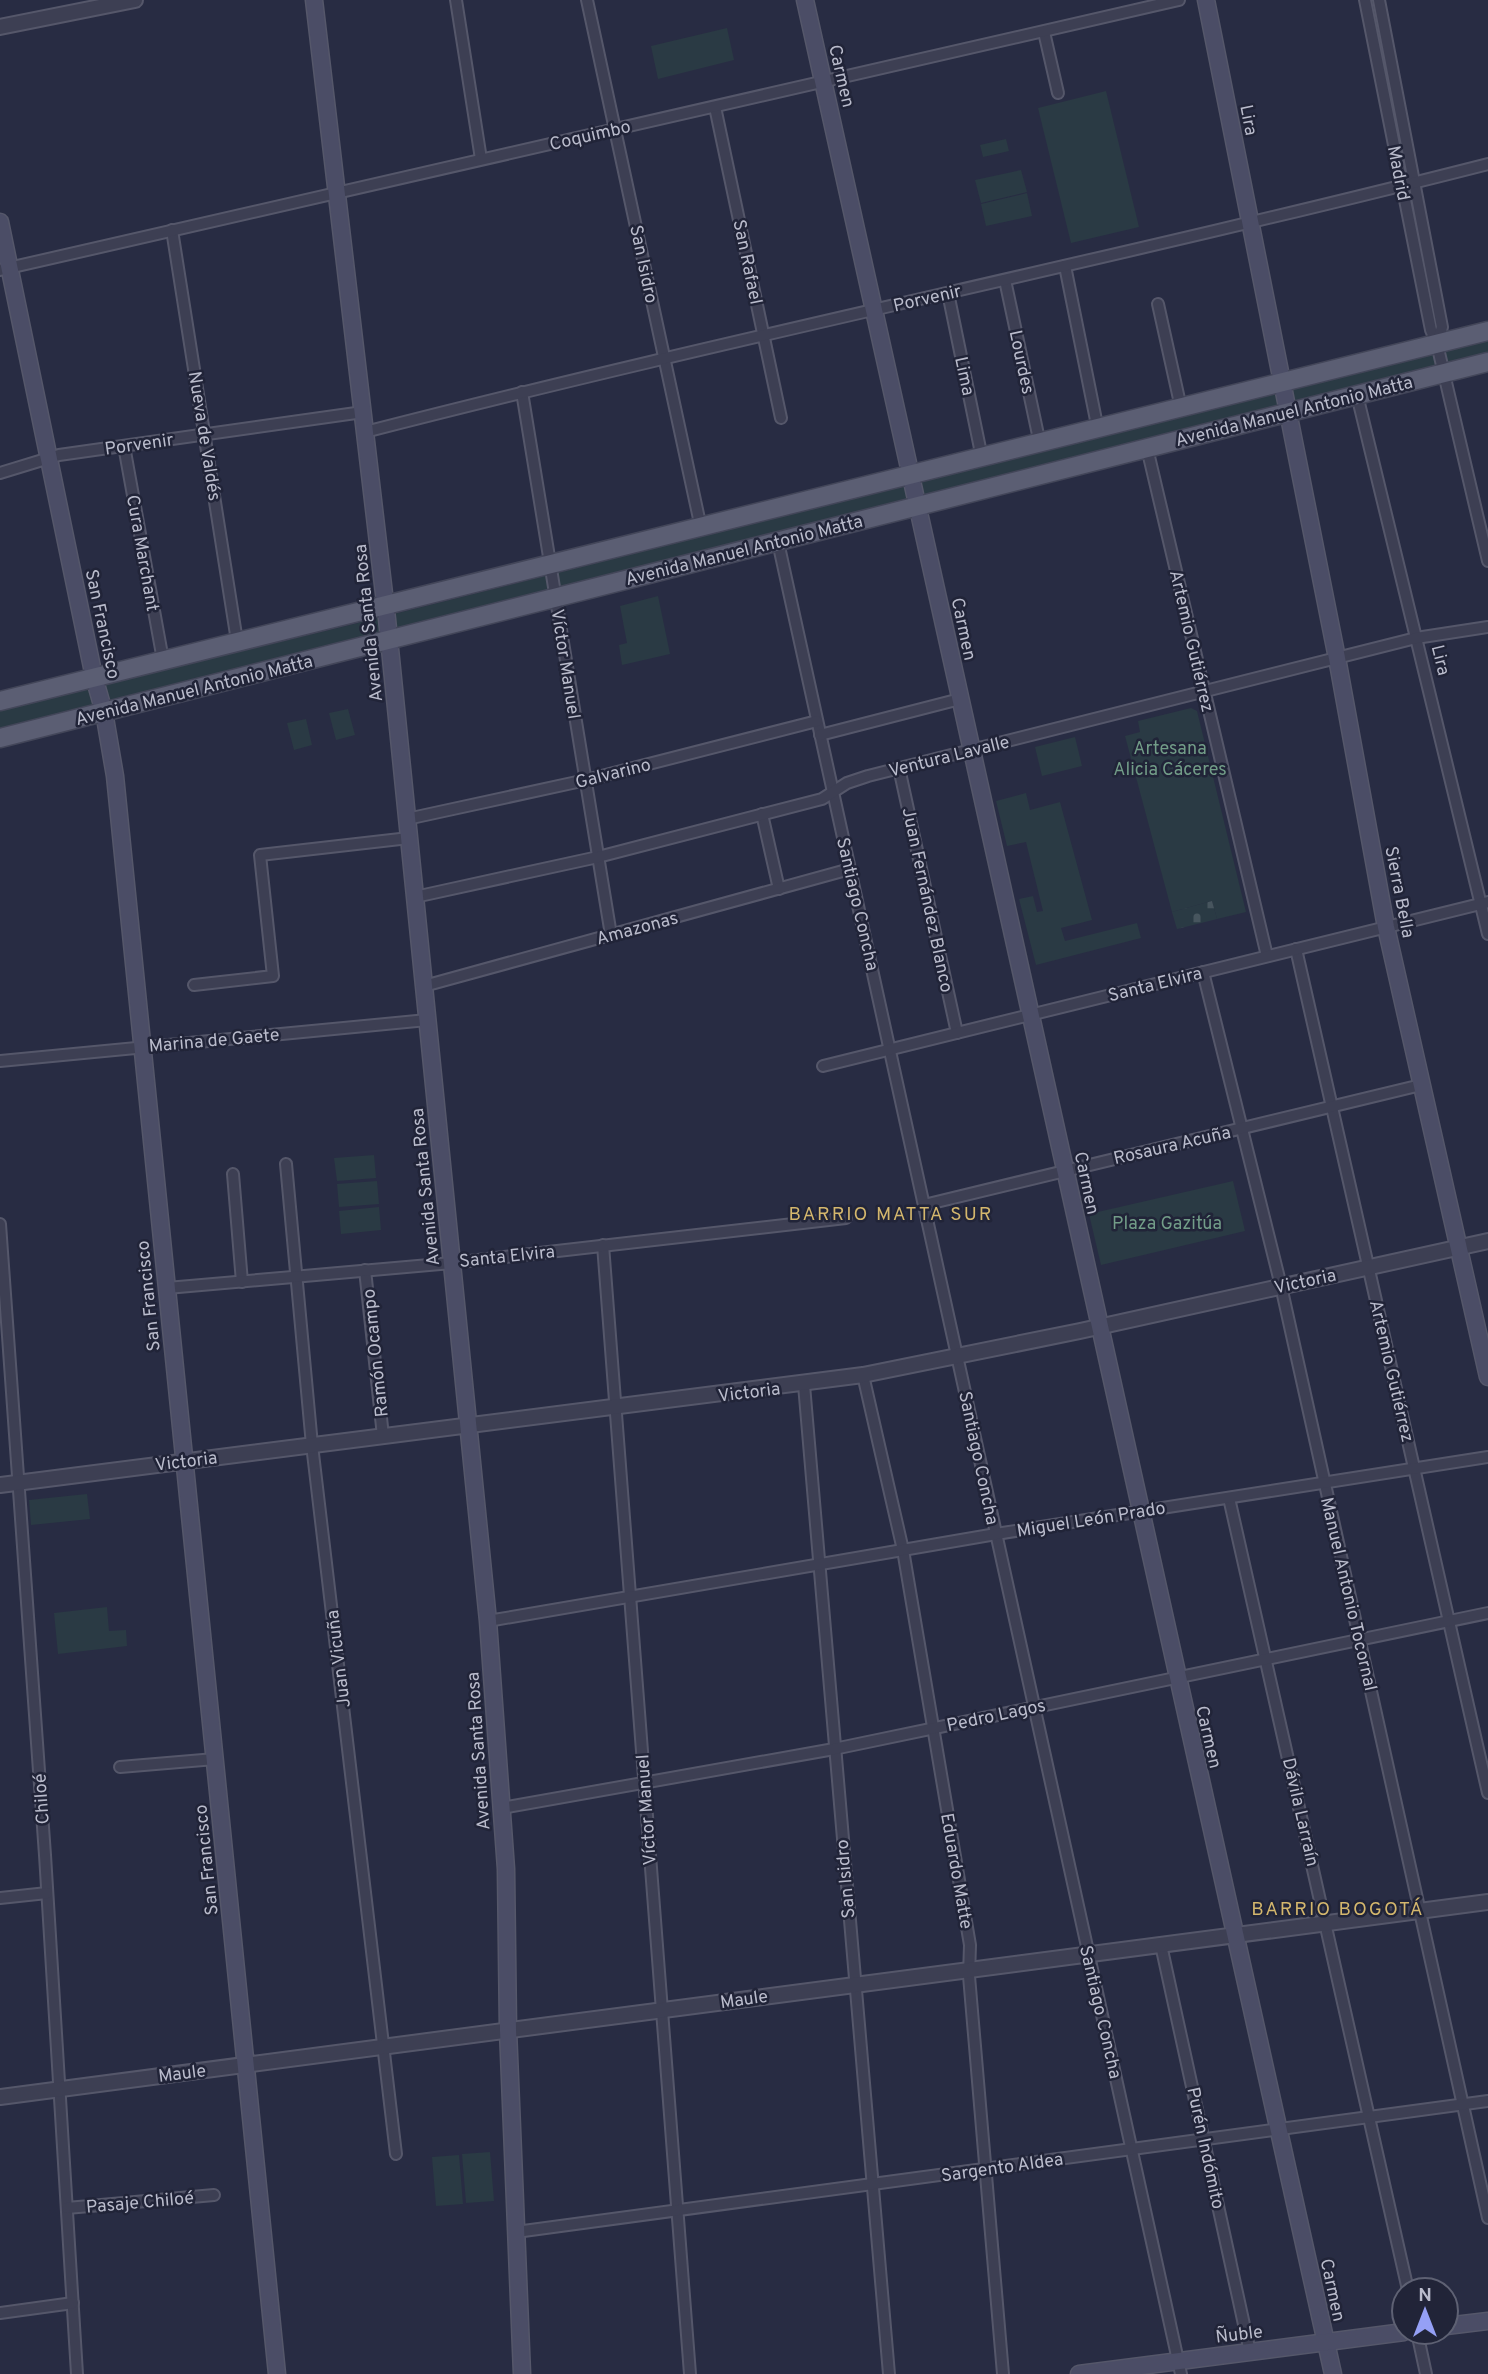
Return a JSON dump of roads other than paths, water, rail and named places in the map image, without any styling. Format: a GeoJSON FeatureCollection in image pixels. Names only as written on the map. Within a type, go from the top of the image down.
{"type":"FeatureCollection","features":[{"type":"Feature","properties":{"kind":"main road","name":"Avenida Santa Rosa"},"geometry":{"type":"LineString","coordinates":[[314,0],[386,606],[488,1621],[502,1808],[522,2374]]}},
{"type":"Feature","properties":{"kind":"main road","name":"Carmen"},"geometry":{"type":"LineString","coordinates":[[805,0],[1332,2374]]}},
{"type":"Feature","properties":{"kind":"main road","name":"Lira"},"geometry":{"type":"LineString","coordinates":[[1206,0],[1287,413]]}},
{"type":"Feature","properties":{"kind":"main road","name":"San Francisco"},"geometry":{"type":"LineString","coordinates":[[0,222],[5,269],[94,677],[104,712],[115,776],[277,2374]]}},
{"type":"Feature","properties":{"kind":"main road","name":"Avenida Manuel Antonio Matta"},"geometry":{"type":"LineString","coordinates":[[0,701],[1488,331]]}},
{"type":"Feature","properties":{"kind":"main road","name":"Avenida Manuel Antonio Matta"},"geometry":{"type":"LineString","coordinates":[[0,738],[1488,362]]}},
{"type":"Feature","properties":{"kind":"main road","name":"Sierra Bella"},"geometry":{"type":"LineString","coordinates":[[1287,413],[1337,658],[1386,927],[1488,1377]]}},
{"type":"Feature","properties":{"kind":"main road"},"geometry":{"type":"LineString","coordinates":[[709,526],[726,555]]}},
{"type":"Feature","properties":{"kind":"main road"},"geometry":{"type":"LineString","coordinates":[[1460,2324],[1488,2321]]}},
{"type":"Feature","properties":{"kind":"main road","name":"Ñuble"},"geometry":{"type":"LineString","coordinates":[[1079,2374],[1179,2368],[1250,2352],[1390,2334]]}},
{"type":"Feature","properties":{"kind":"street"},"geometry":{"type":"LineString","coordinates":[[0,27],[135,0]]}},
{"type":"Feature","properties":{"kind":"street"},"geometry":{"type":"LineString","coordinates":[[456,0],[481,159]]}},
{"type":"Feature","properties":{"kind":"street","name":"San Isidro"},"geometry":{"type":"LineString","coordinates":[[587,0],[664,357],[709,526]]}},
{"type":"Feature","properties":{"kind":"street","name":"Coquimbo"},"geometry":{"type":"LineString","coordinates":[[5,269],[1179,0]]}},
{"type":"Feature","properties":{"kind":"street","name":"Madrid"},"geometry":{"type":"LineString","coordinates":[[1364,0],[1431,330],[1437,344],[1488,561]]}},
{"type":"Feature","properties":{"kind":"street","name":"Madrid"},"geometry":{"type":"LineString","coordinates":[[1379,0],[1442,327],[1437,344]]}},
{"type":"Feature","properties":{"kind":"street"},"geometry":{"type":"LineString","coordinates":[[1044,32],[1058,93]]}},
{"type":"Feature","properties":{"kind":"street","name":"San Rafael"},"geometry":{"type":"LineString","coordinates":[[715,107],[781,418]]}},
{"type":"Feature","properties":{"kind":"street","name":"Porvenir"},"geometry":{"type":"LineString","coordinates":[[365,432],[664,357],[1249,224],[1488,164]]}},
{"type":"Feature","properties":{"kind":"street","name":"Nueva de Valdés"},"geometry":{"type":"LineString","coordinates":[[172,230],[237,641]]}},
{"type":"Feature","properties":{"kind":"street"},"geometry":{"type":"LineString","coordinates":[[1065,267],[1098,430]]}},
{"type":"Feature","properties":{"kind":"street","name":"Lourdes"},"geometry":{"type":"LineString","coordinates":[[1005,280],[1040,444]]}},
{"type":"Feature","properties":{"kind":"street","name":"Lima"},"geometry":{"type":"LineString","coordinates":[[948,293],[982,458]]}},
{"type":"Feature","properties":{"kind":"street"},"geometry":{"type":"LineString","coordinates":[[1158,304],[1181,408]]}},
{"type":"Feature","properties":{"kind":"street","name":"Víctor Manuel"},"geometry":{"type":"LineString","coordinates":[[522,392],[611,935]]}},
{"type":"Feature","properties":{"kind":"street","name":"Lira"},"geometry":{"type":"LineString","coordinates":[[1357,395],[1484,903],[1488,934]]}},
{"type":"Feature","properties":{"kind":"street","name":"Porvenir"},"geometry":{"type":"LineString","coordinates":[[0,473],[48,458],[363,412]]}},
{"type":"Feature","properties":{"kind":"street","name":"Cura Marchant"},"geometry":{"type":"LineString","coordinates":[[124,446],[163,660]]}},
{"type":"Feature","properties":{"kind":"street","name":"Artemio Gutiérrez"},"geometry":{"type":"LineString","coordinates":[[1147,448],[1267,956]]}},
{"type":"Feature","properties":{"kind":"street","name":"Santiago Concha"},"geometry":{"type":"LineString","coordinates":[[778,542],[1179,2368]]}},
{"type":"Feature","properties":{"kind":"street","name":"Ventura Lavalle"},"geometry":{"type":"LineString","coordinates":[[415,897],[598,857],[822,799],[855,780],[899,768],[1416,638],[1488,627]]}},
{"type":"Feature","properties":{"kind":"street"},"geometry":{"type":"LineString","coordinates":[[820,735],[960,699]]}},
{"type":"Feature","properties":{"kind":"street","name":"Galvarino"},"geometry":{"type":"LineString","coordinates":[[407,819],[586,780],[817,721]]}},
{"type":"Feature","properties":{"kind":"street","name":"Juan Fernández Blanco"},"geometry":{"type":"LineString","coordinates":[[899,768],[957,1033]]}},
{"type":"Feature","properties":{"kind":"street"},"geometry":{"type":"LineString","coordinates":[[762,814],[779,889]]}},
{"type":"Feature","properties":{"kind":"street"},"geometry":{"type":"LineString","coordinates":[[194,985],[273,976],[260,855],[409,838]]}},
{"type":"Feature","properties":{"kind":"street","name":"Amazonas"},"geometry":{"type":"LineString","coordinates":[[424,986],[850,869]]}},
{"type":"Feature","properties":{"kind":"street","name":"Santa Elvira"},"geometry":{"type":"LineString","coordinates":[[823,1066],[1484,903]]}},
{"type":"Feature","properties":{"kind":"street","name":"Artemio Gutiérrez"},"geometry":{"type":"LineString","coordinates":[[1296,949],[1488,1793]]}},
{"type":"Feature","properties":{"kind":"street","name":"Manuel Antonio Tocornal"},"geometry":{"type":"LineString","coordinates":[[1203,972],[1281,1286],[1488,2218]]}},
{"type":"Feature","properties":{"kind":"street","name":"Marina de Gaete"},"geometry":{"type":"LineString","coordinates":[[0,1061],[427,1020]]}},
{"type":"Feature","properties":{"kind":"street","name":"Rosaura Acuña"},"geometry":{"type":"LineString","coordinates":[[923,1205],[1421,1085]]}},
{"type":"Feature","properties":{"kind":"street","name":"Juan Vicuña"},"geometry":{"type":"LineString","coordinates":[[286,1164],[312,1445],[396,2154]]}},
{"type":"Feature","properties":{"kind":"street"},"geometry":{"type":"LineString","coordinates":[[233,1174],[242,1282]]}},
{"type":"Feature","properties":{"kind":"street","name":"Santa Elvira"},"geometry":{"type":"LineString","coordinates":[[167,1289],[452,1263],[846,1218]]}},
{"type":"Feature","properties":{"kind":"street","name":"Chiloé"},"geometry":{"type":"LineString","coordinates":[[0,1224],[47,1893],[77,2374]]}},
{"type":"Feature","properties":{"kind":"street","name":"Victoria"},"geometry":{"type":"LineString","coordinates":[[0,1485],[804,1385],[1098,1327],[1488,1241]]}},
{"type":"Feature","properties":{"kind":"street","name":"Víctor Manuel"},"geometry":{"type":"LineString","coordinates":[[603,1245],[690,2374]]}},
{"type":"Feature","properties":{"kind":"street","name":"Ramón Ocampo"},"geometry":{"type":"LineString","coordinates":[[365,1270],[383,1436]]}},
{"type":"Feature","properties":{"kind":"street","name":"Eduardo Matte"},"geometry":{"type":"LineString","coordinates":[[863,1375],[903,1550],[931,1729],[970,1945],[969,1969],[1003,2374]]}},
{"type":"Feature","properties":{"kind":"street","name":"San Isidro"},"geometry":{"type":"LineString","coordinates":[[804,1385],[889,2374]]}},
{"type":"Feature","properties":{"kind":"street"},"geometry":{"type":"LineString","coordinates":[[675,1386],[677,1401]]}},
{"type":"Feature","properties":{"kind":"street","name":"Miguel León Prado"},"geometry":{"type":"LineString","coordinates":[[488,1621],[996,1534],[1488,1457]]}},
{"type":"Feature","properties":{"kind":"street","name":"Dávila Larraín"},"geometry":{"type":"LineString","coordinates":[[1229,1498],[1405,2276]]}},
{"type":"Feature","properties":{"kind":"street","name":"Pedro Lagos"},"geometry":{"type":"LineString","coordinates":[[502,1808],[834,1749],[1488,1613]]}},
{"type":"Feature","properties":{"kind":"street"},"geometry":{"type":"LineString","coordinates":[[120,1768],[215,1759]]}},
{"type":"Feature","properties":{"kind":"street"},"geometry":{"type":"LineString","coordinates":[[0,1898],[47,1893]]}},
{"type":"Feature","properties":{"kind":"street","name":"Maule"},"geometry":{"type":"LineString","coordinates":[[0,2097],[1488,1902]]}},
{"type":"Feature","properties":{"kind":"street","name":"Purén Indómito"},"geometry":{"type":"LineString","coordinates":[[1161,1945],[1250,2352]]}},
{"type":"Feature","properties":{"kind":"street","name":"Sargento Aldea"},"geometry":{"type":"LineString","coordinates":[[516,2231],[1488,2101]]}},
{"type":"Feature","properties":{"kind":"street","name":"Pasaje Chiloé"},"geometry":{"type":"LineString","coordinates":[[67,2208],[214,2195]]}},
{"type":"Feature","properties":{"kind":"street"},"geometry":{"type":"LineString","coordinates":[[0,2313],[73,2303]]}},
{"type":"Feature","properties":{"kind":"street"},"geometry":{"type":"LineString","coordinates":[[1420,2346],[1426,2374]]}},
{"type":"Feature","properties":{"kind":"district","name":"BARRIO MATTA SUR"},"geometry":{"type":"Point","coordinates":[891,1213]}},
{"type":"Feature","properties":{"kind":"district","name":"BARRIO BOGOTÁ"},"geometry":{"type":"Point","coordinates":[1338,1908]}},
{"type":"Feature","properties":{"kind":"park label","name":"Artesana Alicia Cáceres"},"geometry":{"type":"Point","coordinates":[1170,758]}},
{"type":"Feature","properties":{"kind":"park label","name":"Plaza Gazitúa"},"geometry":{"type":"Point","coordinates":[1167,1223]}}]}
